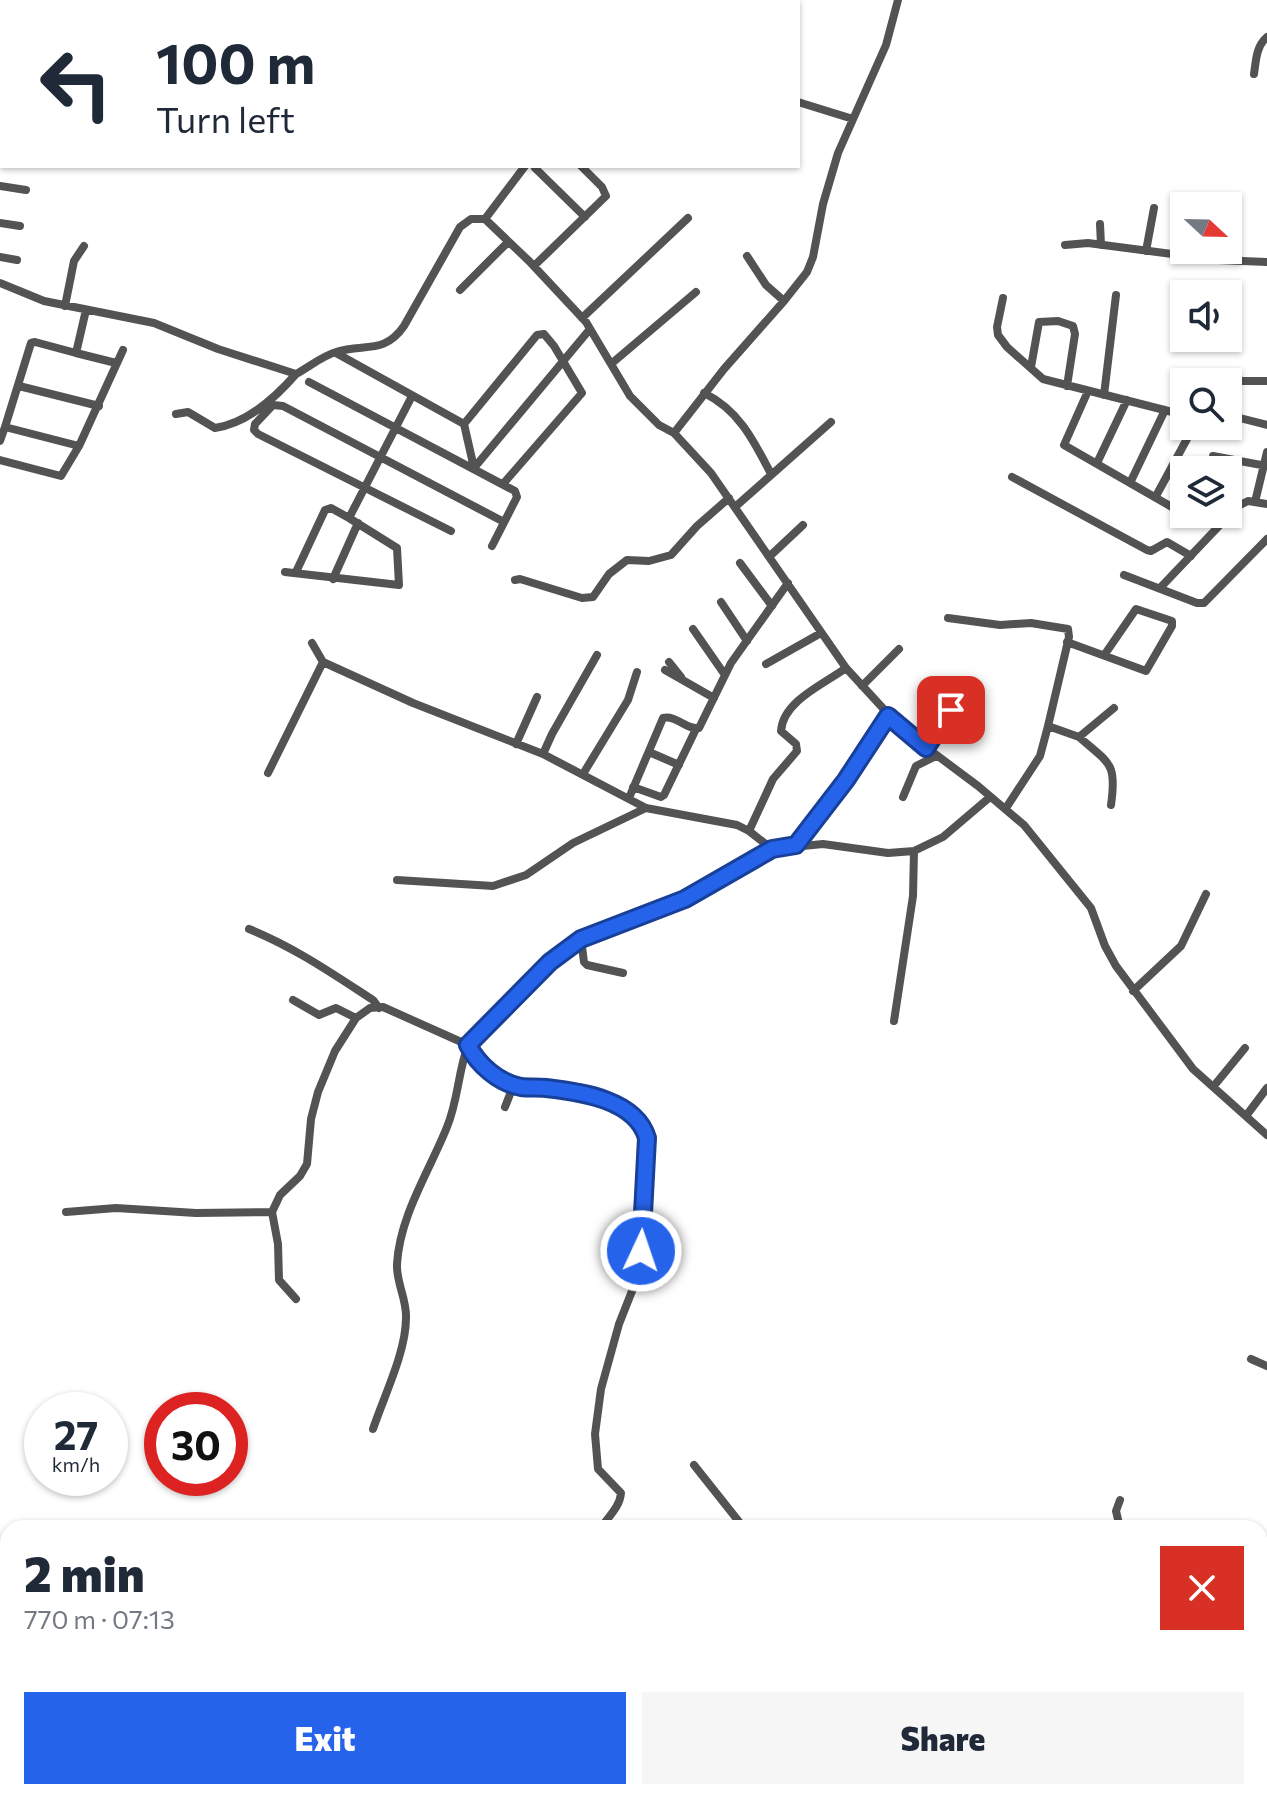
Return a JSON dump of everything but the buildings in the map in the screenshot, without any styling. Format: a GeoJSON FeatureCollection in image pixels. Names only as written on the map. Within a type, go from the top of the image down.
{"type":"FeatureCollection","features":[{"type":"Feature","properties":{"kind":"street"},"geometry":{"type":"LineString","coordinates":[[674,433],[807,272],[838,153],[886,45],[898,0]]}},
{"type":"Feature","properties":{"kind":"street"},"geometry":{"type":"LineString","coordinates":[[1254,74],[1257,52],[1267,37]]}},
{"type":"Feature","properties":{"kind":"street"},"geometry":{"type":"LineString","coordinates":[[800,103],[853,119]]}},
{"type":"Feature","properties":{"kind":"street"},"geometry":{"type":"LineString","coordinates":[[485,219],[523,168]]}},
{"type":"Feature","properties":{"kind":"street"},"geometry":{"type":"LineString","coordinates":[[535,168],[585,217]]}},
{"type":"Feature","properties":{"kind":"street"},"geometry":{"type":"LineString","coordinates":[[534,266],[606,196],[606,191],[583,168]]}},
{"type":"Feature","properties":{"kind":"street"},"geometry":{"type":"LineString","coordinates":[[0,186],[26,190]]}},
{"type":"Feature","properties":{"kind":"street"},"geometry":{"type":"LineString","coordinates":[[1146,251],[1154,208]]}},
{"type":"Feature","properties":{"kind":"street"},"geometry":{"type":"LineString","coordinates":[[582,318],[688,218]]}},
{"type":"Feature","properties":{"kind":"street"},"geometry":{"type":"LineString","coordinates":[[176,414],[188,412],[215,428],[232,424],[276,396],[296,374],[335,352],[376,347],[392,340],[404,326],[460,227],[471,219],[485,219],[582,318],[630,396],[659,425],[674,433],[711,473],[846,668],[888,716],[1006,808],[1039,843],[1091,908],[1105,946],[1133,991],[1193,1069],[1267,1135]]}},
{"type":"Feature","properties":{"kind":"street"},"geometry":{"type":"LineString","coordinates":[[0,223],[20,226]]}},
{"type":"Feature","properties":{"kind":"street"},"geometry":{"type":"LineString","coordinates":[[1100,224],[1101,245]]}},
{"type":"Feature","properties":{"kind":"street"},"geometry":{"type":"LineString","coordinates":[[460,290],[508,242]]}},
{"type":"Feature","properties":{"kind":"street"},"geometry":{"type":"LineString","coordinates":[[1065,245],[1101,245],[1218,260],[1267,262]]}},
{"type":"Feature","properties":{"kind":"street"},"geometry":{"type":"LineString","coordinates":[[65,306],[74,261],[84,246]]}},
{"type":"Feature","properties":{"kind":"street"},"geometry":{"type":"LineString","coordinates":[[747,256],[766,285],[784,301]]}},
{"type":"Feature","properties":{"kind":"street"},"geometry":{"type":"LineString","coordinates":[[0,257],[17,260]]}},
{"type":"Feature","properties":{"kind":"street"},"geometry":{"type":"LineString","coordinates":[[0,283],[29,296],[65,306],[154,323],[218,349],[296,374]]}},
{"type":"Feature","properties":{"kind":"street"},"geometry":{"type":"LineString","coordinates":[[611,364],[696,292]]}},
{"type":"Feature","properties":{"kind":"street"},"geometry":{"type":"LineString","coordinates":[[1104,395],[1116,295]]}},
{"type":"Feature","properties":{"kind":"street"},"geometry":{"type":"LineString","coordinates":[[1003,298],[998,335],[1043,379],[1170,411]]}},
{"type":"Feature","properties":{"kind":"street"},"geometry":{"type":"LineString","coordinates":[[76,353],[86,310]]}},
{"type":"Feature","properties":{"kind":"street"},"geometry":{"type":"LineString","coordinates":[[1031,367],[1039,322],[1058,321],[1073,326],[1075,334],[1067,386]]}},
{"type":"Feature","properties":{"kind":"street"},"geometry":{"type":"LineString","coordinates":[[474,468],[590,329]]}},
{"type":"Feature","properties":{"kind":"street"},"geometry":{"type":"LineString","coordinates":[[464,424],[539,334],[546,335],[582,393],[503,484]]}},
{"type":"Feature","properties":{"kind":"street"},"geometry":{"type":"LineString","coordinates":[[0,441],[31,343],[116,363]]}},
{"type":"Feature","properties":{"kind":"street"},"geometry":{"type":"LineString","coordinates":[[0,460],[61,476],[99,406],[123,350]]}},
{"type":"Feature","properties":{"kind":"street"},"geometry":{"type":"LineString","coordinates":[[335,352],[464,424],[474,468]]}},
{"type":"Feature","properties":{"kind":"street"},"geometry":{"type":"LineString","coordinates":[[1242,380],[1267,381]]}},
{"type":"Feature","properties":{"kind":"street"},"geometry":{"type":"LineString","coordinates":[[309,382],[474,468],[517,495],[492,546]]}},
{"type":"Feature","properties":{"kind":"street"},"geometry":{"type":"LineString","coordinates":[[19,386],[99,406]]}},
{"type":"Feature","properties":{"kind":"street"},"geometry":{"type":"LineString","coordinates":[[1088,391],[1063,443],[1170,505]]}},
{"type":"Feature","properties":{"kind":"street"},"geometry":{"type":"LineString","coordinates":[[704,393],[731,410],[751,436],[771,474]]}},
{"type":"Feature","properties":{"kind":"street"},"geometry":{"type":"LineString","coordinates":[[349,518],[412,396]]}},
{"type":"Feature","properties":{"kind":"street"},"geometry":{"type":"LineString","coordinates":[[1097,463],[1127,400]]}},
{"type":"Feature","properties":{"kind":"street"},"geometry":{"type":"LineString","coordinates":[[451,531],[258,434],[254,430],[255,424],[270,407],[279,404],[504,522]]}},
{"type":"Feature","properties":{"kind":"street"},"geometry":{"type":"LineString","coordinates":[[1130,483],[1165,410]]}},
{"type":"Feature","properties":{"kind":"street"},"geometry":{"type":"LineString","coordinates":[[1242,419],[1267,425]]}},
{"type":"Feature","properties":{"kind":"street"},"geometry":{"type":"LineString","coordinates":[[735,507],[831,422]]}},
{"type":"Feature","properties":{"kind":"street"},"geometry":{"type":"LineString","coordinates":[[5,427],[79,446]]}},
{"type":"Feature","properties":{"kind":"street"},"geometry":{"type":"LineString","coordinates":[[1156,496],[1186,440]]}},
{"type":"Feature","properties":{"kind":"street"},"geometry":{"type":"LineString","coordinates":[[1255,502],[1267,452]]}},
{"type":"Feature","properties":{"kind":"street"},"geometry":{"type":"LineString","coordinates":[[1242,461],[1266,465]]}},
{"type":"Feature","properties":{"kind":"street"},"geometry":{"type":"LineString","coordinates":[[1012,477],[1147,550],[1151,551],[1167,542],[1191,556]]}},
{"type":"Feature","properties":{"kind":"street"},"geometry":{"type":"LineString","coordinates":[[515,580],[582,598],[593,597],[609,574],[627,560],[649,561],[671,555],[697,526],[729,498]]}},
{"type":"Feature","properties":{"kind":"street"},"geometry":{"type":"LineString","coordinates":[[1160,588],[1238,506],[1255,502],[1267,504]]}},
{"type":"Feature","properties":{"kind":"street"},"geometry":{"type":"LineString","coordinates":[[285,572],[400,585],[397,548],[331,508],[326,508],[296,572]]}},
{"type":"Feature","properties":{"kind":"street"},"geometry":{"type":"LineString","coordinates":[[333,579],[358,523]]}},
{"type":"Feature","properties":{"kind":"street"},"geometry":{"type":"LineString","coordinates":[[770,556],[803,525]]}},
{"type":"Feature","properties":{"kind":"street"},"geometry":{"type":"LineString","coordinates":[[1124,575],[1204,603],[1267,539]]}},
{"type":"Feature","properties":{"kind":"street"},"geometry":{"type":"LineString","coordinates":[[740,563],[772,606]]}},
{"type":"Feature","properties":{"kind":"street"},"geometry":{"type":"LineString","coordinates":[[633,787],[661,797],[664,795],[725,675],[788,583]]}},
{"type":"Feature","properties":{"kind":"street"},"geometry":{"type":"LineString","coordinates":[[721,602],[747,641]]}},
{"type":"Feature","properties":{"kind":"street"},"geometry":{"type":"LineString","coordinates":[[1067,642],[1146,671],[1172,621],[1142,608],[1136,609],[1105,654]]}},
{"type":"Feature","properties":{"kind":"street"},"geometry":{"type":"LineString","coordinates":[[948,618],[1000,625],[1031,623],[1068,629],[1040,756],[1006,808]]}},
{"type":"Feature","properties":{"kind":"street"},"geometry":{"type":"LineString","coordinates":[[693,629],[725,675]]}},
{"type":"Feature","properties":{"kind":"street"},"geometry":{"type":"LineString","coordinates":[[766,664],[821,633]]}},
{"type":"Feature","properties":{"kind":"street"},"geometry":{"type":"LineString","coordinates":[[312,643],[323,662],[413,703],[543,754],[646,808],[726,822],[749,831],[772,849]]}},
{"type":"Feature","properties":{"kind":"street"},"geometry":{"type":"LineString","coordinates":[[862,686],[899,649]]}},
{"type":"Feature","properties":{"kind":"street"},"geometry":{"type":"LineString","coordinates":[[543,754],[597,655]]}},
{"type":"Feature","properties":{"kind":"street"},"geometry":{"type":"LineString","coordinates":[[268,773],[323,662]]}},
{"type":"Feature","properties":{"kind":"street"},"geometry":{"type":"LineString","coordinates":[[667,666],[686,684],[714,698]]}},
{"type":"Feature","properties":{"kind":"street"},"geometry":{"type":"LineString","coordinates":[[749,831],[773,779],[798,749],[781,731],[784,716],[792,706],[846,668]]}},
{"type":"Feature","properties":{"kind":"street"},"geometry":{"type":"LineString","coordinates":[[583,774],[628,700],[637,672]]}},
{"type":"Feature","properties":{"kind":"street"},"geometry":{"type":"LineString","coordinates":[[926,748],[951,710],[956,693]]}},
{"type":"Feature","properties":{"kind":"street"},"geometry":{"type":"LineString","coordinates":[[516,744],[537,697]]}},
{"type":"Feature","properties":{"kind":"street"},"geometry":{"type":"LineString","coordinates":[[1079,737],[1114,708]]}},
{"type":"Feature","properties":{"kind":"street"},"geometry":{"type":"LineString","coordinates":[[796,845],[846,780],[888,716]]}},
{"type":"Feature","properties":{"kind":"street"},"geometry":{"type":"LineString","coordinates":[[629,798],[663,718],[672,717],[696,729]]}},
{"type":"Feature","properties":{"kind":"street"},"geometry":{"type":"LineString","coordinates":[[1048,726],[1079,737],[1112,769],[1115,777],[1111,805]]}},
{"type":"Feature","properties":{"kind":"street"},"geometry":{"type":"LineString","coordinates":[[649,752],[679,765]]}},
{"type":"Feature","properties":{"kind":"street"},"geometry":{"type":"LineString","coordinates":[[903,797],[916,766],[936,756]]}},
{"type":"Feature","properties":{"kind":"street"},"geometry":{"type":"LineString","coordinates":[[373,1429],[400,1349],[406,1318],[396,1266],[402,1238],[456,1101],[461,1062],[468,1045],[550,962],[581,939],[685,899],[772,849],[823,844],[888,853],[914,851],[943,837],[990,797]]}},
{"type":"Feature","properties":{"kind":"street"},"geometry":{"type":"LineString","coordinates":[[397,880],[493,886],[526,875],[573,843],[646,808]]}},
{"type":"Feature","properties":{"kind":"street"},"geometry":{"type":"LineString","coordinates":[[894,1021],[913,896],[914,851]]}},
{"type":"Feature","properties":{"kind":"street"},"geometry":{"type":"LineString","coordinates":[[1133,991],[1181,946],[1206,894]]}},
{"type":"Feature","properties":{"kind":"street"},"geometry":{"type":"LineString","coordinates":[[249,929],[281,942],[317,963],[373,1000],[379,1008]]}},
{"type":"Feature","properties":{"kind":"street"},"geometry":{"type":"LineString","coordinates":[[581,939],[587,965],[623,973]]}},
{"type":"Feature","properties":{"kind":"street"},"geometry":{"type":"LineString","coordinates":[[293,1000],[319,1015],[336,1008],[356,1018]]}},
{"type":"Feature","properties":{"kind":"street"},"geometry":{"type":"LineString","coordinates":[[296,1299],[279,1280],[276,1226],[272,1212],[280,1195],[300,1176],[307,1164],[311,1119],[335,1051],[356,1018],[370,1008],[397,1013],[468,1045],[489,1071],[514,1084],[582,1094],[625,1108],[643,1123],[647,1138],[641,1251],[636,1281],[619,1324],[601,1389],[595,1434],[598,1469],[621,1493],[617,1508],[607,1520]]}},
{"type":"Feature","properties":{"kind":"street"},"geometry":{"type":"LineString","coordinates":[[1213,1087],[1245,1048]]}},
{"type":"Feature","properties":{"kind":"street"},"geometry":{"type":"LineString","coordinates":[[505,1107],[514,1084]]}},
{"type":"Feature","properties":{"kind":"street"},"geometry":{"type":"LineString","coordinates":[[1246,1116],[1267,1088]]}},
{"type":"Feature","properties":{"kind":"street"},"geometry":{"type":"LineString","coordinates":[[66,1212],[116,1208],[196,1213],[272,1212]]}},
{"type":"Feature","properties":{"kind":"street"},"geometry":{"type":"LineString","coordinates":[[1251,1359],[1267,1366]]}},
{"type":"Feature","properties":{"kind":"street"},"geometry":{"type":"LineString","coordinates":[[694,1465],[738,1520]]}},
{"type":"Feature","properties":{"kind":"street"},"geometry":{"type":"LineString","coordinates":[[1119,1520],[1116,1511],[1120,1500]]}},
{"type":"Feature","properties":{"kind":"route"},"geometry":{"type":"LineString","coordinates":[[641,1251],[647,1138],[643,1123],[625,1108],[582,1094],[520,1087],[504,1080],[489,1071],[468,1045],[550,962],[581,939],[685,899],[772,849],[796,845],[846,780],[888,716],[926,748],[951,710]]}}]}
